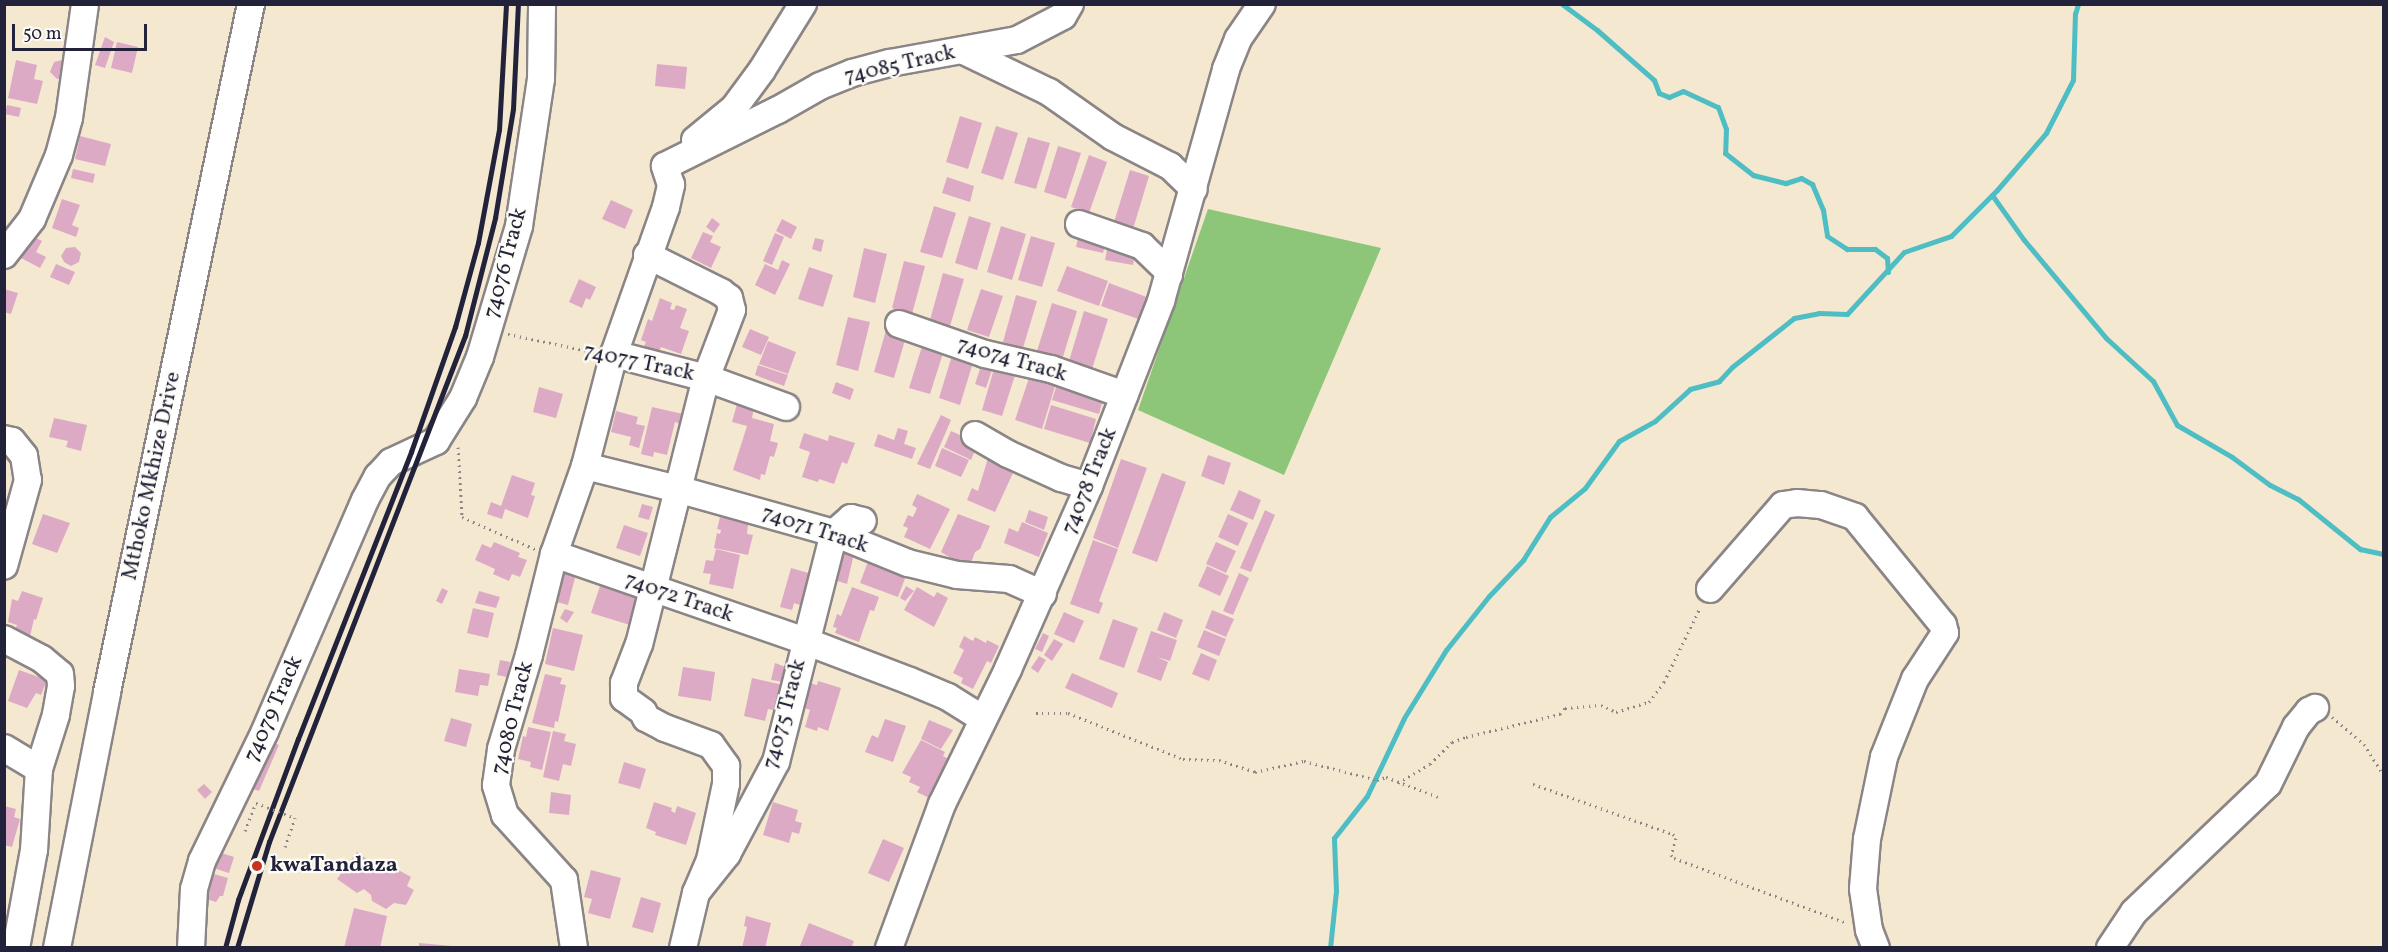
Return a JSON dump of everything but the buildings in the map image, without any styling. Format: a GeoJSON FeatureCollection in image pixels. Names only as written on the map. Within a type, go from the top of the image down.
{"type":"FeatureCollection","features":[{"type":"Feature","properties":{"kind":"street"},"geometry":{"type":"LineString","coordinates":[[4,255],[32,219],[59,155],[69,118],[85,4]]}},
{"type":"Feature","properties":{"kind":"street","name":"Mthoko Mkhize Drive"},"geometry":{"type":"LineString","coordinates":[[57,948],[106,692],[251,4]]}},
{"type":"Feature","properties":{"kind":"street","name":"74076 Track"},"geometry":{"type":"LineString","coordinates":[[378,476],[391,462],[432,444],[463,398],[489,330],[519,226],[541,79],[542,4]]}},
{"type":"Feature","properties":{"kind":"street"},"geometry":{"type":"LineString","coordinates":[[696,893],[710,860],[726,784],[726,766],[711,745],[652,723],[643,712],[624,698],[624,683],[639,644],[706,378],[732,310],[729,298],[647,255],[671,185],[665,166],[734,108],[762,70],[802,4]]}},
{"type":"Feature","properties":{"kind":"street","name":"74085 Track"},"geometry":{"type":"LineString","coordinates":[[665,166],[778,110],[820,86],[852,73],[890,63],[1017,40],[1063,16],[1070,4]]}},
{"type":"Feature","properties":{"kind":"street","name":"74078 Track"},"geometry":{"type":"LineString","coordinates":[[889,948],[942,804],[1043,594],[1125,395],[1168,275],[1226,69],[1238,39],[1262,4]]}},
{"type":"Feature","properties":{"kind":"street"},"geometry":{"type":"LineString","coordinates":[[964,51],[1049,92],[1113,137],[1170,166],[1194,189]]}},
{"type":"Feature","properties":{"kind":"street"},"geometry":{"type":"LineString","coordinates":[[1079,224],[1142,246],[1169,272],[1168,275]]}},
{"type":"Feature","properties":{"kind":"street","name":"74080 Track"},"geometry":{"type":"LineString","coordinates":[[573,939],[564,880],[505,815],[496,785],[501,749],[529,655],[554,554],[585,466],[614,354],[647,255]]}},
{"type":"Feature","properties":{"kind":"street","name":"74074 Track"},"geometry":{"type":"LineString","coordinates":[[899,324],[985,354],[1052,369],[1125,395]]}},
{"type":"Feature","properties":{"kind":"street","name":"74077 Track"},"geometry":{"type":"LineString","coordinates":[[614,354],[706,378],[786,407]]}},
{"type":"Feature","properties":{"kind":"street"},"geometry":{"type":"LineString","coordinates":[[975,435],[1060,478],[1089,486]]}},
{"type":"Feature","properties":{"kind":"street"},"geometry":{"type":"LineString","coordinates":[[4,440],[12,441],[24,456],[28,480],[4,566]]}},
{"type":"Feature","properties":{"kind":"street","name":"74071 Track"},"geometry":{"type":"LineString","coordinates":[[585,466],[834,533],[908,563],[957,575],[1009,579],[1043,594]]}},
{"type":"Feature","properties":{"kind":"street","name":"74079 Track"},"geometry":{"type":"LineString","coordinates":[[191,948],[194,889],[202,861],[256,751],[378,476]]}},
{"type":"Feature","properties":{"kind":"street"},"geometry":{"type":"LineString","coordinates":[[1710,589],[1783,505],[1797,502],[1821,505],[1855,517],[1939,617],[1945,633],[1915,679],[1884,757],[1866,849],[1863,889],[1873,939]]}},
{"type":"Feature","properties":{"kind":"street"},"geometry":{"type":"LineString","coordinates":[[834,533],[851,518],[863,521]]}},
{"type":"Feature","properties":{"kind":"street","name":"74075 Track"},"geometry":{"type":"LineString","coordinates":[[683,948],[696,893],[727,854],[776,762],[834,533]]}},
{"type":"Feature","properties":{"kind":"street","name":"74072 Track"},"geometry":{"type":"LineString","coordinates":[[554,554],[805,641],[948,697],[982,718]]}},
{"type":"Feature","properties":{"kind":"street"},"geometry":{"type":"LineString","coordinates":[[4,639],[42,659],[60,674],[61,686],[56,715],[39,769],[34,850],[16,948]]}},
{"type":"Feature","properties":{"kind":"street"},"geometry":{"type":"LineString","coordinates":[[2110,948],[2134,912],[2268,784],[2296,727],[2309,711],[2315,708]]}},
{"type":"Feature","properties":{"kind":"street"},"geometry":{"type":"LineString","coordinates":[[4,748],[39,769]]}},
{"type":"Feature","properties":{"kind":"path","name":"74077 Track"},"geometry":{"type":"LineString","coordinates":[[489,330],[573,349],[614,354]]}},
{"type":"Feature","properties":{"kind":"path"},"geometry":{"type":"LineString","coordinates":[[446,425],[458,444],[462,517],[533,549],[554,554]]}},
{"type":"Feature","properties":{"kind":"path"},"geometry":{"type":"LineString","coordinates":[[1398,783],[1430,764],[1452,742],[1466,737],[1560,714],[1565,708],[1601,705],[1616,712],[1649,702],[1664,682],[1710,589]]}},
{"type":"Feature","properties":{"kind":"path"},"geometry":{"type":"LineString","coordinates":[[2315,708],[2329,714],[2356,737],[2369,750],[2384,776]]}},
{"type":"Feature","properties":{"kind":"path"},"geometry":{"type":"LineString","coordinates":[[1036,713],[1068,713],[1183,759],[1219,760],[1255,772],[1304,761],[1377,780],[1386,777],[1441,798]]}},
{"type":"Feature","properties":{"kind":"path"},"geometry":{"type":"LineString","coordinates":[[1533,784],[1673,834],[1676,838],[1671,855],[1674,858],[1873,939]]}},
{"type":"Feature","properties":{"kind":"path"},"geometry":{"type":"LineString","coordinates":[[245,831],[256,803],[295,818],[285,847]]}},
{"type":"Feature","properties":{"kind":"green space"},"geometry":{"type":"Polygon","coordinates":[[[1208,209],[1381,248],[1284,475],[1138,410],[1208,209]]]}},
{"type":"Feature","properties":{"kind":"waterway"},"geometry":{"type":"LineString","coordinates":[[1562,4],[1597,30],[1654,80],[1659,93],[1669,97],[1683,91],[1718,107],[1726,129],[1725,153],[1753,175],[1786,183],[1801,178],[1812,184],[1823,210],[1827,236],[1847,249],[1875,249],[1887,258],[1888,272]]}},
{"type":"Feature","properties":{"kind":"waterway"},"geometry":{"type":"LineString","coordinates":[[1330,948],[1336,891],[1334,838],[1367,796],[1404,718],[1446,650],[1489,596],[1523,560],[1550,517],[1585,488],[1619,441],[1655,421],[1690,389],[1719,381],[1732,367],[1794,318],[1819,313],[1847,314],[1904,252],[1951,236],[1997,190],[2046,133],[2073,80],[2075,14],[2078,4]]}},
{"type":"Feature","properties":{"kind":"waterway"},"geometry":{"type":"LineString","coordinates":[[1992,195],[2024,240],[2106,338],[2153,381],[2177,425],[2232,457],[2270,485],[2298,499],[2360,549],[2384,554]]}},
{"type":"Feature","properties":{"kind":"railway"},"geometry":{"type":"LineString","coordinates":[[225,948],[238,900],[298,739],[411,452],[455,327],[478,243],[499,130],[506,4]]}},
{"type":"Feature","properties":{"kind":"railway"},"geometry":{"type":"LineString","coordinates":[[237,948],[269,842],[465,336],[495,218],[513,109],[518,4]]}},
{"type":"Feature","properties":{"kind":"place","name":"kwaTandaza"},"geometry":{"type":"Point","coordinates":[257,866]}}]}
